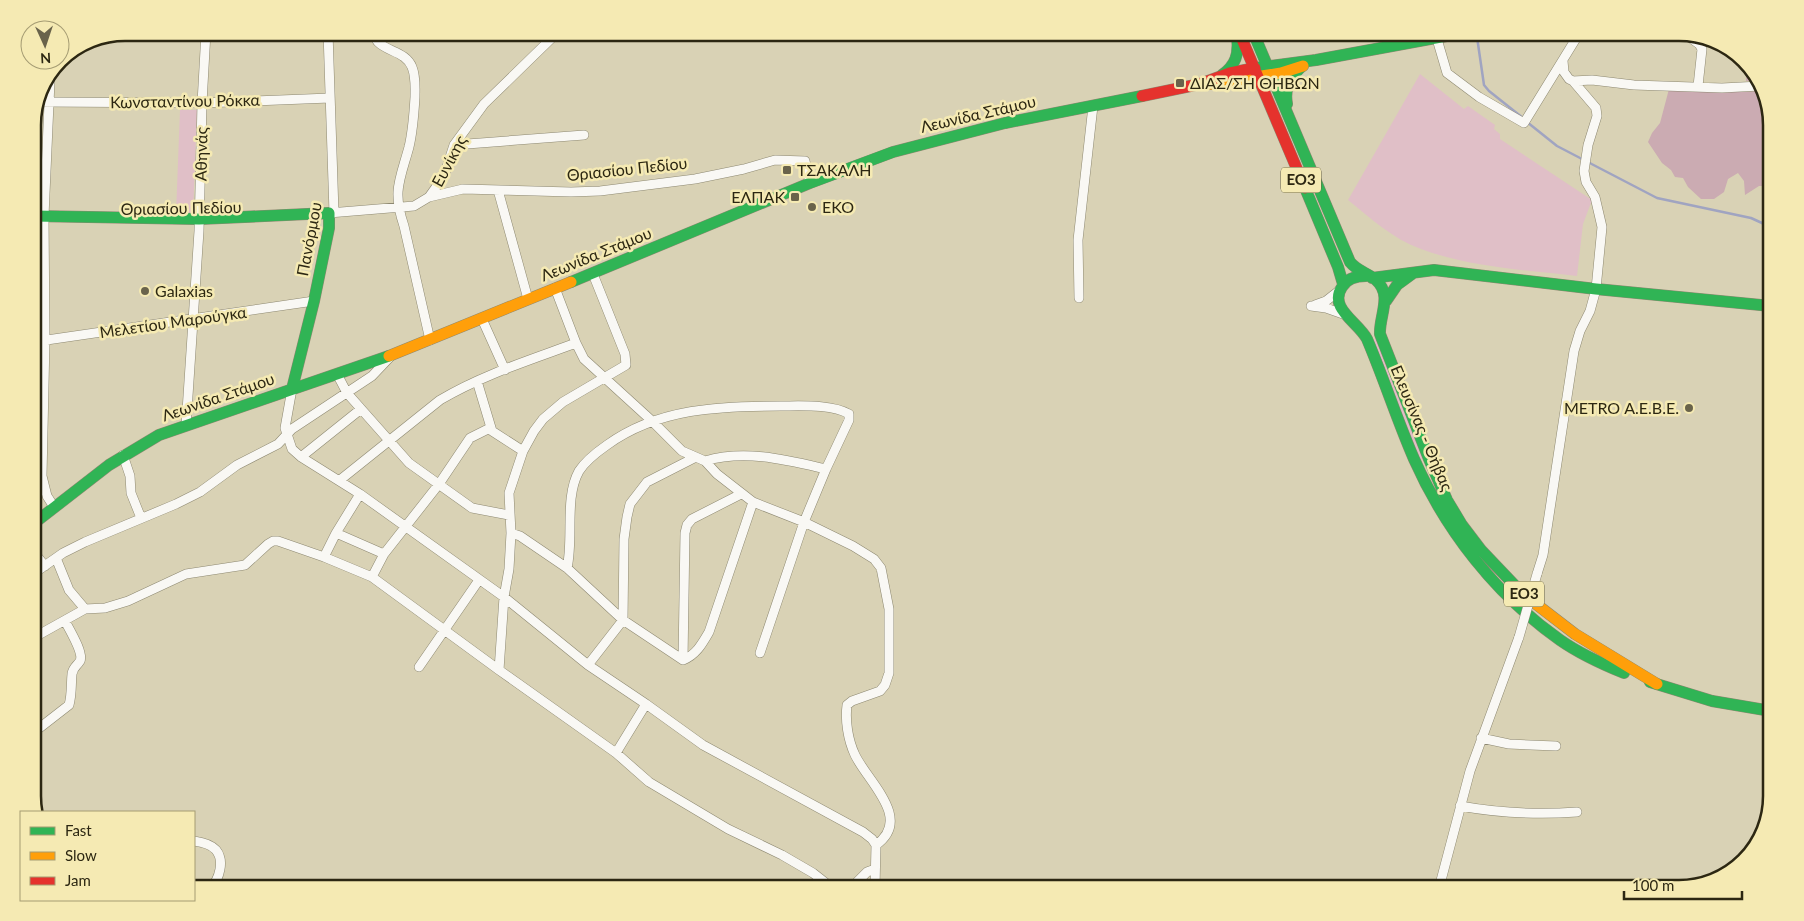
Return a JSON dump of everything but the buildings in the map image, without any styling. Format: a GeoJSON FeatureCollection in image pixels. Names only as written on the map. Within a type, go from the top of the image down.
{"type":"FeatureCollection","features":[{"type":"Feature","properties":{"kind":"main road","name":"ΕΟ3"},"geometry":{"type":"LineString","coordinates":[[1222,76],[1234,66],[1238,56],[1237,41]]}},
{"type":"Feature","properties":{"kind":"main road","name":"ΕΟ3"},"geometry":{"type":"LineString","coordinates":[[1241,41],[1338,267],[1342,287],[1338,302],[1344,314]]}},
{"type":"Feature","properties":{"kind":"main road","name":"ΕΟ3"},"geometry":{"type":"LineString","coordinates":[[1257,41],[1350,262],[1354,268],[1377,281],[1384,290],[1386,301]]}},
{"type":"Feature","properties":{"kind":"main road"},"geometry":{"type":"LineString","coordinates":[[1256,72],[1425,41]]}},
{"type":"Feature","properties":{"kind":"main road"},"geometry":{"type":"LineString","coordinates":[[1269,70],[1301,67],[1316,60]]}},
{"type":"Feature","properties":{"kind":"main road","name":"ΕΟ3"},"geometry":{"type":"LineString","coordinates":[[1291,123],[1285,92],[1288,83],[1301,67]]}},
{"type":"Feature","properties":{"kind":"main road","name":"Λεωνίδα Στάμου"},"geometry":{"type":"LineString","coordinates":[[41,518],[123,455],[159,435],[392,355],[482,319],[528,298],[593,274],[810,183],[893,152],[1005,123],[1200,84],[1222,76],[1256,72]]}},
{"type":"Feature","properties":{"kind":"main road","name":"Λεωνίδα Στάμου"},"geometry":{"type":"LineString","coordinates":[[1200,84],[1218,84],[1256,72]]}},
{"type":"Feature","properties":{"kind":"main road","name":"Θριασίου Πεδίου"},"geometry":{"type":"LineString","coordinates":[[41,220],[199,223],[330,215]]}},
{"type":"Feature","properties":{"kind":"main road","name":"Πανόρμου"},"geometry":{"type":"LineString","coordinates":[[292,389],[314,301],[330,215]]}},
{"type":"Feature","properties":{"kind":"main road"},"geometry":{"type":"LineString","coordinates":[[1342,287],[1354,277],[1386,278],[1419,270],[1763,305]]}},
{"type":"Feature","properties":{"kind":"main road","name":"Ελευσίνας - Θήβας"},"geometry":{"type":"LineString","coordinates":[[1419,270],[1397,285],[1386,301],[1381,313],[1380,334],[1425,450],[1448,501],[1471,537],[1501,572],[1544,612],[1600,651],[1656,684]]}},
{"type":"Feature","properties":{"kind":"main road"},"geometry":{"type":"LineString","coordinates":[[1354,321],[1361,323],[1369,322],[1381,313]]}},
{"type":"Feature","properties":{"kind":"main road","name":"Ελευσίνας - Θήβας"},"geometry":{"type":"LineString","coordinates":[[1344,314],[1354,321],[1367,339],[1422,476],[1453,531],[1481,567],[1521,609],[1566,643],[1602,664],[1656,684],[1712,701],[1763,710]]}},
{"type":"Feature","properties":{"kind":"street","name":"Αθηνάς"},"geometry":{"type":"LineString","coordinates":[[186,426],[199,223],[205,41]]}},
{"type":"Feature","properties":{"kind":"street","name":"Πανόρμου"},"geometry":{"type":"LineString","coordinates":[[328,41],[330,215]]}},
{"type":"Feature","properties":{"kind":"street"},"geometry":{"type":"LineString","coordinates":[[377,41],[403,56],[411,64],[415,77],[414,122],[400,176],[397,197],[430,340]]}},
{"type":"Feature","properties":{"kind":"street","name":"Ευνίκης"},"geometry":{"type":"LineString","coordinates":[[330,215],[414,206],[429,197],[444,176],[454,145],[484,104],[549,41]]}},
{"type":"Feature","properties":{"kind":"street"},"geometry":{"type":"LineString","coordinates":[[1437,41],[1447,73],[1479,97],[1524,123],[1574,41]]}},
{"type":"Feature","properties":{"kind":"street"},"geometry":{"type":"LineString","coordinates":[[1698,86],[1701,45]]}},
{"type":"Feature","properties":{"kind":"street"},"geometry":{"type":"LineString","coordinates":[[1441,880],[1460,806],[1481,738],[1519,637],[1543,555],[1574,351],[1580,331],[1590,312],[1596,289],[1602,227],[1595,197],[1586,182],[1584,171],[1588,145],[1596,122],[1597,112],[1593,102],[1564,72],[1564,57]]}},
{"type":"Feature","properties":{"kind":"street"},"geometry":{"type":"LineString","coordinates":[[1573,81],[1592,80],[1634,85],[1722,88],[1753,86]]}},
{"type":"Feature","properties":{"kind":"street","name":"Κωνσταντίνου Ρόκκα"},"geometry":{"type":"LineString","coordinates":[[45,102],[202,103],[330,98]]}},
{"type":"Feature","properties":{"kind":"street"},"geometry":{"type":"LineString","coordinates":[[41,169],[45,102]]}},
{"type":"Feature","properties":{"kind":"street"},"geometry":{"type":"LineString","coordinates":[[1079,298],[1078,240],[1093,106]]}},
{"type":"Feature","properties":{"kind":"street"},"geometry":{"type":"LineString","coordinates":[[454,145],[584,135]]}},
{"type":"Feature","properties":{"kind":"street","name":"Θριασίου Πεδίου"},"geometry":{"type":"LineString","coordinates":[[429,197],[463,189],[600,191],[695,179],[744,169],[770,161],[786,160],[805,161],[810,183]]}},
{"type":"Feature","properties":{"kind":"street"},"geometry":{"type":"LineString","coordinates":[[498,190],[528,298]]}},
{"type":"Feature","properties":{"kind":"street"},"geometry":{"type":"LineString","coordinates":[[41,271],[45,340],[41,418]]}},
{"type":"Feature","properties":{"kind":"street"},"geometry":{"type":"LineString","coordinates":[[499,670],[504,598],[509,569],[509,493],[522,451],[543,419],[563,402],[623,368],[627,361],[593,274]]}},
{"type":"Feature","properties":{"kind":"street"},"geometry":{"type":"LineString","coordinates":[[1342,287],[1326,301],[1311,306],[1326,308],[1344,314]]}},
{"type":"Feature","properties":{"kind":"street"},"geometry":{"type":"LineString","coordinates":[[555,288],[584,359],[682,451],[694,458],[705,461],[741,494],[753,502],[804,522],[852,546],[874,559],[881,568],[889,609],[889,673],[885,685],[880,692],[852,701],[847,705],[846,714],[848,734],[855,754],[888,808],[891,821],[888,832],[884,839],[876,844]]}},
{"type":"Feature","properties":{"kind":"street","name":"Μελετίου Μαρούγκα"},"geometry":{"type":"LineString","coordinates":[[41,341],[314,301]]}},
{"type":"Feature","properties":{"kind":"street"},"geometry":{"type":"LineString","coordinates":[[482,319],[505,370]]}},
{"type":"Feature","properties":{"kind":"street"},"geometry":{"type":"LineString","coordinates":[[340,480],[440,400],[477,381],[576,343]]}},
{"type":"Feature","properties":{"kind":"street"},"geometry":{"type":"LineString","coordinates":[[41,569],[85,542],[200,492],[237,465],[274,447],[292,429],[372,376],[392,355]]}},
{"type":"Feature","properties":{"kind":"street"},"geometry":{"type":"LineString","coordinates":[[337,374],[347,393],[409,464],[472,508],[509,515]]}},
{"type":"Feature","properties":{"kind":"street"},"geometry":{"type":"LineString","coordinates":[[477,381],[490,428],[495,434],[522,451]]}},
{"type":"Feature","properties":{"kind":"street"},"geometry":{"type":"LineString","coordinates":[[292,389],[285,428],[292,449],[301,457],[340,480],[406,527],[504,598],[588,665],[646,704],[702,746],[863,832],[876,844],[875,880]]}},
{"type":"Feature","properties":{"kind":"street"},"geometry":{"type":"LineString","coordinates":[[567,568],[573,488],[580,469],[593,454],[616,438],[652,421],[681,412],[739,406],[798,406],[841,410],[848,414],[849,420],[804,522],[760,653]]}},
{"type":"Feature","properties":{"kind":"street"},"geometry":{"type":"LineString","coordinates":[[301,457],[360,409]]}},
{"type":"Feature","properties":{"kind":"street"},"geometry":{"type":"LineString","coordinates":[[372,577],[384,554],[438,484],[470,438],[490,428]]}},
{"type":"Feature","properties":{"kind":"street"},"geometry":{"type":"LineString","coordinates":[[123,455],[130,476],[131,493],[141,518]]}},
{"type":"Feature","properties":{"kind":"street"},"geometry":{"type":"LineString","coordinates":[[705,461],[720,457],[748,456],[782,460],[826,469]]}},
{"type":"Feature","properties":{"kind":"street"},"geometry":{"type":"LineString","coordinates":[[588,665],[623,620],[624,539],[626,517],[630,504],[647,482],[694,458]]}},
{"type":"Feature","properties":{"kind":"street"},"geometry":{"type":"LineString","coordinates":[[41,483],[54,507]]}},
{"type":"Feature","properties":{"kind":"street"},"geometry":{"type":"LineString","coordinates":[[324,557],[360,494]]}},
{"type":"Feature","properties":{"kind":"street"},"geometry":{"type":"LineString","coordinates":[[683,660],[685,533],[687,525],[692,519],[741,494]]}},
{"type":"Feature","properties":{"kind":"street"},"geometry":{"type":"LineString","coordinates":[[683,660],[699,649],[709,632],[753,502]]}},
{"type":"Feature","properties":{"kind":"street"},"geometry":{"type":"LineString","coordinates":[[510,533],[520,536],[567,568],[623,620],[683,660]]}},
{"type":"Feature","properties":{"kind":"street"},"geometry":{"type":"LineString","coordinates":[[336,534],[384,554]]}},
{"type":"Feature","properties":{"kind":"street"},"geometry":{"type":"LineString","coordinates":[[41,634],[85,610],[105,608],[128,601],[186,574],[245,565],[268,544],[278,541],[324,557],[372,577],[616,753],[649,782],[692,809],[782,855],[822,880]]}},
{"type":"Feature","properties":{"kind":"street"},"geometry":{"type":"LineString","coordinates":[[56,558],[69,590],[85,610]]}},
{"type":"Feature","properties":{"kind":"street"},"geometry":{"type":"LineString","coordinates":[[41,561],[45,566]]}},
{"type":"Feature","properties":{"kind":"street"},"geometry":{"type":"LineString","coordinates":[[419,666],[479,580]]}},
{"type":"Feature","properties":{"kind":"street"},"geometry":{"type":"LineString","coordinates":[[41,727],[69,705],[72,672],[81,658],[80,652],[64,621]]}},
{"type":"Feature","properties":{"kind":"street"},"geometry":{"type":"LineString","coordinates":[[616,753],[646,704]]}},
{"type":"Feature","properties":{"kind":"street"},"geometry":{"type":"LineString","coordinates":[[1481,738],[1509,744],[1556,746]]}},
{"type":"Feature","properties":{"kind":"street"},"geometry":{"type":"LineString","coordinates":[[1460,806],[1508,813],[1550,814],[1577,812]]}},
{"type":"Feature","properties":{"kind":"street"},"geometry":{"type":"LineString","coordinates":[[195,841],[202,842],[215,849],[220,858],[218,876],[215,880]]}},
{"type":"Feature","properties":{"kind":"street"},"geometry":{"type":"LineString","coordinates":[[859,880],[867,872],[875,869]]}},
{"type":"Feature","properties":{"kind":"shaded area"},"geometry":{"type":"Polygon","coordinates":[[[1420,74],[1464,109],[1468,106],[1495,125],[1494,129],[1500,134],[1500,139],[1592,200],[1583,224],[1577,276],[1478,264],[1439,255],[1411,245],[1391,234],[1348,200],[1420,74]]]}},
{"type":"Feature","properties":{"kind":"shaded area"},"geometry":{"type":"Polygon","coordinates":[[[1669,89],[1755,91],[1763,120],[1763,186],[1759,186],[1745,195],[1744,181],[1738,173],[1728,179],[1724,192],[1714,199],[1701,199],[1688,187],[1683,178],[1675,177],[1671,170],[1662,163],[1648,142],[1660,123],[1669,89]]]}},
{"type":"Feature","properties":{"kind":"shaded area"},"geometry":{"type":"Polygon","coordinates":[[[180,110],[197,110],[193,214],[176,214],[180,110]]]}},
{"type":"Feature","properties":{"kind":"shaded area"},"geometry":{"type":"Polygon","coordinates":[[[1377,338],[1424,458],[1419,460],[1373,340],[1377,338]]]}},
{"type":"Feature","properties":{"kind":"waterway"},"geometry":{"type":"LineString","coordinates":[[1478,41],[1484,85],[1523,118]]}},
{"type":"Feature","properties":{"kind":"waterway"},"geometry":{"type":"LineString","coordinates":[[1527,122],[1557,146],[1657,198],[1751,218],[1763,224]]}},
{"type":"Feature","properties":{"kind":"traffic: fast"},"geometry":{"type":"LineString","coordinates":[[1222,75],[1231,67],[1236,59],[1237,41]]}},
{"type":"Feature","properties":{"kind":"traffic: fast"},"geometry":{"type":"LineString","coordinates":[[1257,41],[1350,262],[1356,268],[1376,280],[1384,292],[1380,334],[1447,500],[1462,525],[1481,550],[1523,594]]}},
{"type":"Feature","properties":{"kind":"traffic: fast"},"geometry":{"type":"LineString","coordinates":[[1255,68],[1316,60],[1419,41]]}},
{"type":"Feature","properties":{"kind":"traffic: fast"},"geometry":{"type":"LineString","coordinates":[[1287,104],[1287,88],[1301,67]]}},
{"type":"Feature","properties":{"kind":"traffic: fast"},"geometry":{"type":"LineString","coordinates":[[571,282],[810,183],[893,152],[1005,123],[1142,96]]}},
{"type":"Feature","properties":{"kind":"traffic: fast"},"geometry":{"type":"LineString","coordinates":[[1305,188],[1338,267],[1343,284]]}},
{"type":"Feature","properties":{"kind":"traffic: fast"},"geometry":{"type":"LineString","coordinates":[[41,216],[199,219],[329,213],[329,228],[314,301],[292,389]]}},
{"type":"Feature","properties":{"kind":"traffic: fast"},"geometry":{"type":"LineString","coordinates":[[1372,278],[1434,270],[1596,289],[1763,305]]}},
{"type":"Feature","properties":{"kind":"traffic: fast"},"geometry":{"type":"LineString","coordinates":[[1386,301],[1397,285],[1412,274]]}},
{"type":"Feature","properties":{"kind":"traffic: fast"},"geometry":{"type":"LineString","coordinates":[[1366,276],[1349,280],[1342,287],[1339,295],[1341,308],[1367,339],[1414,459],[1427,486],[1457,536],[1494,582],[1537,622],[1568,645],[1624,673]]}},
{"type":"Feature","properties":{"kind":"traffic: fast"},"geometry":{"type":"LineString","coordinates":[[41,518],[109,465],[159,435],[389,356]]}},
{"type":"Feature","properties":{"kind":"traffic: fast"},"geometry":{"type":"LineString","coordinates":[[1650,682],[1712,701],[1763,710]]}},
{"type":"Feature","properties":{"kind":"traffic: slow"},"geometry":{"type":"LineString","coordinates":[[1211,84],[1281,73],[1303,66]]}},
{"type":"Feature","properties":{"kind":"traffic: slow"},"geometry":{"type":"LineString","coordinates":[[389,356],[571,282]]}},
{"type":"Feature","properties":{"kind":"traffic: slow"},"geometry":{"type":"LineString","coordinates":[[1523,594],[1575,634],[1657,684]]}},
{"type":"Feature","properties":{"kind":"traffic: jam"},"geometry":{"type":"LineString","coordinates":[[1243,41],[1305,188]]}},
{"type":"Feature","properties":{"kind":"traffic: jam"},"geometry":{"type":"LineString","coordinates":[[1142,96],[1200,84],[1230,73],[1255,68]]}},
{"type":"Feature","properties":{"kind":"place","name":"ΔΙΑΣ/ΣΗ ΘΗΒΩΝ"},"geometry":{"type":"Point","coordinates":[1180,83]}},
{"type":"Feature","properties":{"kind":"place","name":"ΤΣΑΚΑΛΗ"},"geometry":{"type":"Point","coordinates":[787,170]}},
{"type":"Feature","properties":{"kind":"place","name":"ΕΛΠΑΚ"},"geometry":{"type":"Point","coordinates":[795,197]}},
{"type":"Feature","properties":{"kind":"place","name":"EKO"},"geometry":{"type":"Point","coordinates":[812,207]}},
{"type":"Feature","properties":{"kind":"place","name":"Galaxias"},"geometry":{"type":"Point","coordinates":[145,291]}},
{"type":"Feature","properties":{"kind":"place","name":"METRO Α.Ε.Β.Ε."},"geometry":{"type":"Point","coordinates":[1689,408]}}]}
